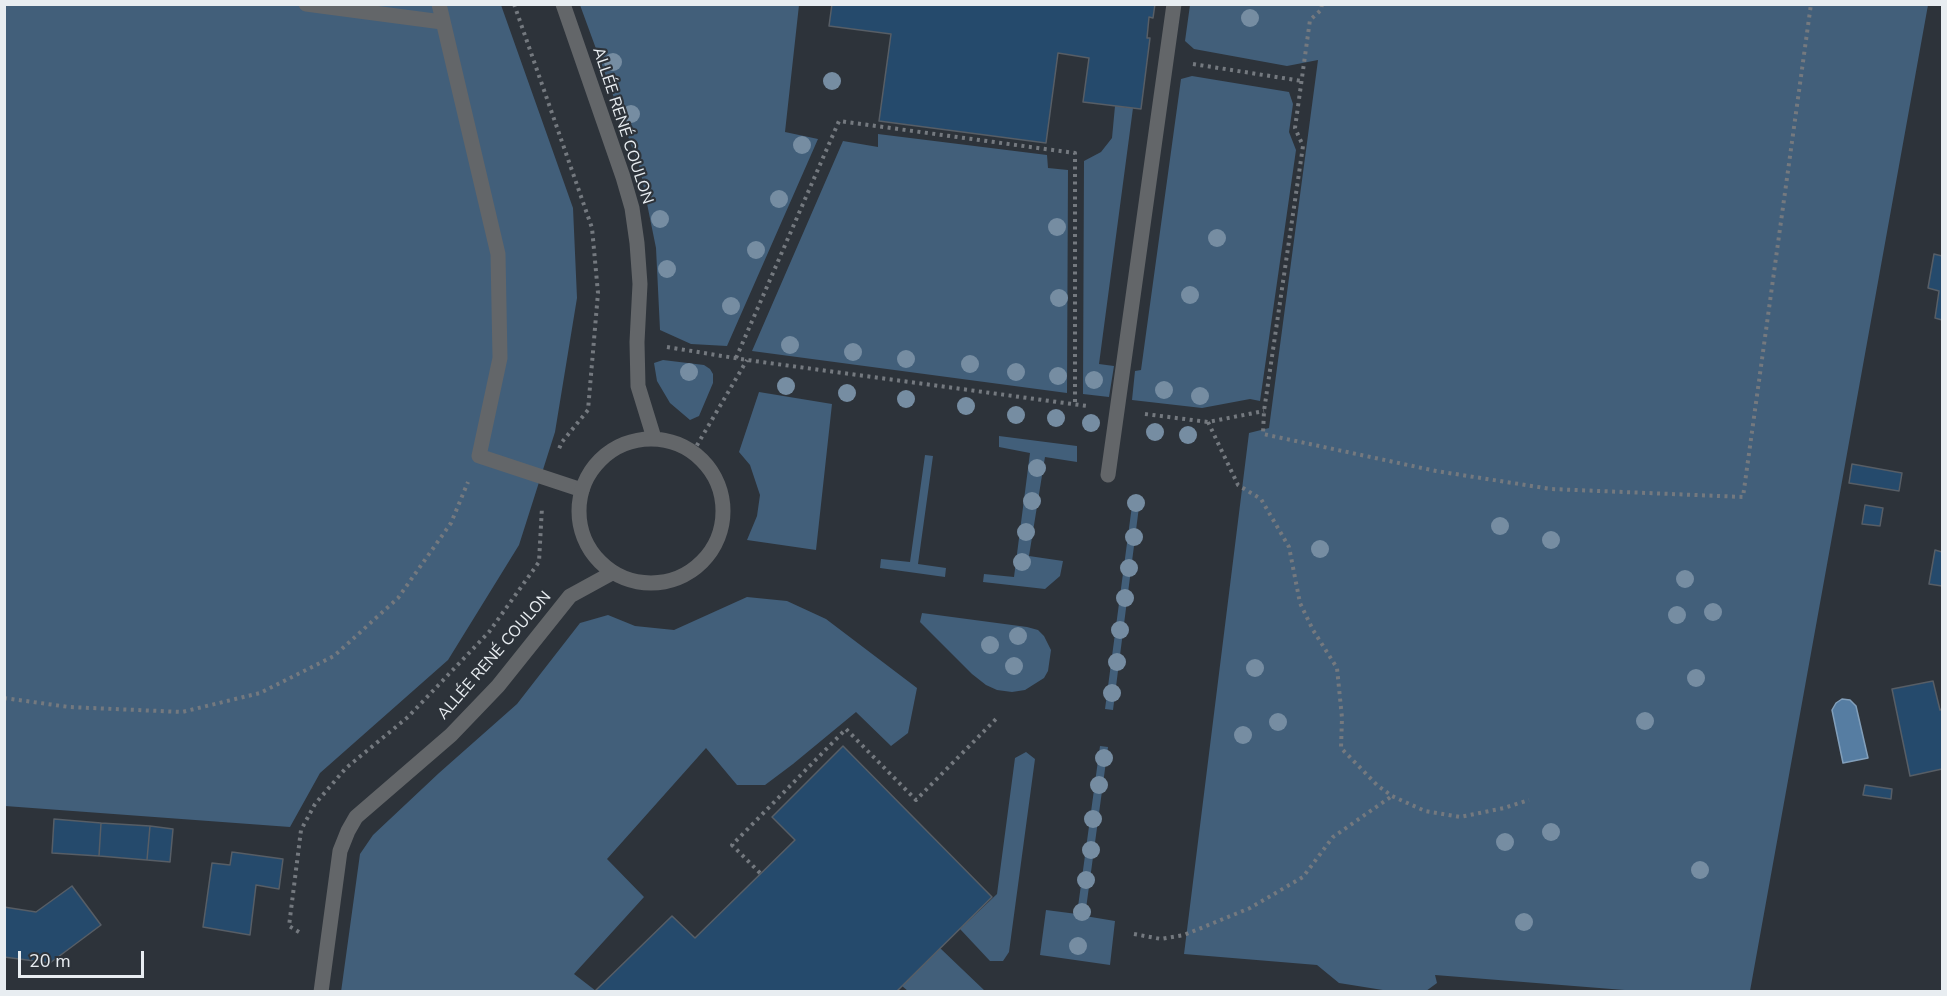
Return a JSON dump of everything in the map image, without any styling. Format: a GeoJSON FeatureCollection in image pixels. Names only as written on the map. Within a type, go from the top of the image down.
{"type":"FeatureCollection","features":[{"type":"Feature","properties":{"kind":"street"},"geometry":{"type":"LineString","coordinates":[[306,4],[442,22]]}},
{"type":"Feature","properties":{"kind":"street"},"geometry":{"type":"LineString","coordinates":[[439,4],[498,254],[500,358],[479,456],[582,490]]}},
{"type":"Feature","properties":{"kind":"street","name":"ALLÉE RENÉ COULON"},"geometry":{"type":"LineString","coordinates":[[562,4],[632,208],[640,284],[637,342],[638,386],[654,438]]}},
{"type":"Feature","properties":{"kind":"street"},"geometry":{"type":"LineString","coordinates":[[1108,474],[1174,4]]}},
{"type":"Feature","properties":{"kind":"street"},"geometry":{"type":"LineString","coordinates":[[654,438],[674,442],[693,452],[711,470],[722,492],[724,518],[718,542],[703,563],[682,577],[659,584],[634,582],[612,573],[594,557],[583,536],[579,513],[582,490],[592,468],[609,452],[630,441],[654,438]]}},
{"type":"Feature","properties":{"kind":"street","name":"ALLÉE RENÉ COULON"},"geometry":{"type":"LineString","coordinates":[[321,992],[340,851],[356,817],[451,735],[498,686],[570,596],[612,573]]}},
{"type":"Feature","properties":{"kind":"path"},"geometry":{"type":"LineString","coordinates":[[327,950],[289,926],[301,830],[315,804],[346,768],[408,717],[489,632],[539,562],[540,519],[546,478],[562,442],[588,410],[598,293],[592,228],[514,4]]}},
{"type":"Feature","properties":{"kind":"path"},"geometry":{"type":"LineString","coordinates":[[1322,4],[1321,10],[1310,20],[1295,128],[1303,146],[1264,411],[1263,434],[1436,471],[1551,489],[1743,497],[1811,4]]}},
{"type":"Feature","properties":{"kind":"path"},"geometry":{"type":"LineString","coordinates":[[1166,60],[1302,81]]}},
{"type":"Feature","properties":{"kind":"path"},"geometry":{"type":"LineString","coordinates":[[736,358],[839,121],[1075,153],[1075,404]]}},
{"type":"Feature","properties":{"kind":"path"},"geometry":{"type":"LineString","coordinates":[[637,342],[747,360],[1208,422],[1264,411]]}},
{"type":"Feature","properties":{"kind":"path"},"geometry":{"type":"LineString","coordinates":[[693,452],[747,360]]}},
{"type":"Feature","properties":{"kind":"path"},"geometry":{"type":"LineString","coordinates":[[1208,422],[1238,485],[1261,499],[1289,547],[1300,603],[1313,630],[1337,668],[1342,718],[1341,748],[1377,785],[1392,796],[1425,811],[1460,817],[1529,800]]}},
{"type":"Feature","properties":{"kind":"path"},"geometry":{"type":"LineString","coordinates":[[4,698],[69,707],[183,712],[260,693],[334,656],[398,598],[451,523],[479,456]]}},
{"type":"Feature","properties":{"kind":"path"},"geometry":{"type":"LineString","coordinates":[[760,873],[732,845],[846,729],[915,800],[997,718]]}},
{"type":"Feature","properties":{"kind":"path"},"geometry":{"type":"LineString","coordinates":[[1134,934],[1161,939],[1184,935],[1250,908],[1303,877],[1333,837],[1392,796]]}},
{"type":"Feature","properties":{"kind":"shaded area"},"geometry":{"type":"Polygon","coordinates":[[[4,5],[501,5],[573,208],[577,298],[555,432],[519,545],[448,660],[320,773],[290,827],[5,806],[4,5]]]}},
{"type":"Feature","properties":{"kind":"shaded area"},"geometry":{"type":"Polygon","coordinates":[[[580,5],[799,5],[785,132],[818,139],[727,346],[691,344],[660,330],[656,248],[640,169],[580,5]]]}},
{"type":"Feature","properties":{"kind":"shaded area"},"geometry":{"type":"Polygon","coordinates":[[[1190,5],[1928,5],[1750,991],[1637,991],[1435,975],[1437,983],[1426,991],[1389,991],[1339,983],[1317,965],[1184,954],[1249,433],[1269,428],[1318,60],[1287,66],[1194,49],[1185,41],[1190,5]]]}},
{"type":"Feature","properties":{"kind":"shaded area"},"geometry":{"type":"Polygon","coordinates":[[[1192,76],[1289,92],[1293,104],[1289,132],[1296,150],[1260,401],[1250,399],[1202,408],[1132,400],[1135,371],[1141,370],[1181,79],[1192,76]]]}},
{"type":"Feature","properties":{"kind":"shaded area"},"geometry":{"type":"Polygon","coordinates":[[[1115,106],[1133,108],[1099,364],[1114,366],[1109,397],[1083,394],[1084,161],[1101,152],[1112,138],[1115,106]]]}},
{"type":"Feature","properties":{"kind":"shaded area"},"geometry":{"type":"Polygon","coordinates":[[[878,134],[1047,155],[1048,168],[1068,170],[1067,393],[752,351],[843,141],[878,147],[878,134]]]}},
{"type":"Feature","properties":{"kind":"shaded area"},"geometry":{"type":"Polygon","coordinates":[[[663,360],[704,365],[710,369],[713,374],[713,383],[699,416],[690,420],[670,403],[657,381],[654,363],[663,360]]]}},
{"type":"Feature","properties":{"kind":"shaded area"},"geometry":{"type":"Polygon","coordinates":[[[759,392],[832,404],[816,550],[747,540],[757,516],[760,495],[750,465],[739,452],[759,392]]]}},
{"type":"Feature","properties":{"kind":"shaded area"},"geometry":{"type":"Polygon","coordinates":[[[999,436],[1077,446],[1077,462],[1045,457],[1029,556],[1063,561],[1060,576],[1045,589],[983,582],[984,574],[1014,577],[1030,453],[999,447],[999,436]]]}},
{"type":"Feature","properties":{"kind":"shaded area"},"geometry":{"type":"Polygon","coordinates":[[[925,455],[933,456],[918,564],[946,568],[945,577],[880,568],[881,559],[910,562],[925,455]]]}},
{"type":"Feature","properties":{"kind":"shaded area"},"geometry":{"type":"Polygon","coordinates":[[[1133,498],[1140,499],[1113,710],[1105,709],[1133,498]]]}},
{"type":"Feature","properties":{"kind":"shaded area"},"geometry":{"type":"Polygon","coordinates":[[[747,597],[787,601],[826,619],[917,688],[908,733],[891,746],[856,712],[765,785],[737,785],[706,748],[607,859],[644,897],[574,974],[596,991],[341,992],[360,854],[373,835],[517,704],[580,623],[608,615],[635,626],[674,630],[747,597]]]}},
{"type":"Feature","properties":{"kind":"shaded area"},"geometry":{"type":"Polygon","coordinates":[[[922,613],[1038,630],[1051,650],[1048,671],[1044,678],[1025,690],[1012,692],[997,690],[986,685],[920,622],[922,613]]]}},
{"type":"Feature","properties":{"kind":"shaded area"},"geometry":{"type":"Polygon","coordinates":[[[1842,699],[1850,700],[1856,706],[1868,758],[1843,763],[1832,710],[1842,699]]]}},
{"type":"Feature","properties":{"kind":"shaded area"},"geometry":{"type":"Polygon","coordinates":[[[1100,746],[1108,747],[1085,916],[1115,921],[1110,965],[1040,955],[1046,910],[1077,914],[1100,746]]]}},
{"type":"Feature","properties":{"kind":"shaded area"},"geometry":{"type":"Polygon","coordinates":[[[1026,752],[1035,759],[1009,952],[1003,961],[990,961],[960,929],[997,894],[1015,758],[1026,752]]]}},
{"type":"Feature","properties":{"kind":"shaded area"},"geometry":{"type":"Polygon","coordinates":[[[940,948],[985,991],[908,991],[902,986],[940,948]]]}},
{"type":"Feature","properties":{"kind":"building"},"geometry":{"type":"Polygon","coordinates":[[[832,4],[1155,4],[1153,18],[1149,17],[1147,38],[1150,38],[1141,109],[1083,102],[1089,58],[1058,53],[1046,143],[879,121],[891,34],[829,26],[832,4]]]}},
{"type":"Feature","properties":{"kind":"building"},"geometry":{"type":"Polygon","coordinates":[[[1934,254],[1942,256],[1942,320],[1935,318],[1939,291],[1928,288],[1934,254]]]}},
{"type":"Feature","properties":{"kind":"building"},"geometry":{"type":"Polygon","coordinates":[[[1852,464],[1902,473],[1899,491],[1849,483],[1852,464]]]}},
{"type":"Feature","properties":{"kind":"building"},"geometry":{"type":"Polygon","coordinates":[[[1865,505],[1883,508],[1880,526],[1862,524],[1865,505]]]}},
{"type":"Feature","properties":{"kind":"building"},"geometry":{"type":"Polygon","coordinates":[[[1935,550],[1942,552],[1942,586],[1929,584],[1935,550]]]}},
{"type":"Feature","properties":{"kind":"building"},"geometry":{"type":"Polygon","coordinates":[[[1933,681],[1940,710],[1942,709],[1942,769],[1910,776],[1892,689],[1933,681]]]}},
{"type":"Feature","properties":{"kind":"building"},"geometry":{"type":"Polygon","coordinates":[[[843,746],[992,897],[896,992],[595,991],[672,916],[695,938],[795,840],[772,817],[843,746]]]}},
{"type":"Feature","properties":{"kind":"building"},"geometry":{"type":"Polygon","coordinates":[[[1865,785],[1892,789],[1891,799],[1863,795],[1865,785]]]}},
{"type":"Feature","properties":{"kind":"building"},"geometry":{"type":"Polygon","coordinates":[[[54,819],[101,823],[99,856],[52,853],[54,819]]]}},
{"type":"Feature","properties":{"kind":"building"},"geometry":{"type":"Polygon","coordinates":[[[101,823],[150,826],[147,860],[99,856],[101,823]]]}},
{"type":"Feature","properties":{"kind":"building"},"geometry":{"type":"Polygon","coordinates":[[[150,826],[173,829],[170,862],[147,860],[150,826]]]}},
{"type":"Feature","properties":{"kind":"building"},"geometry":{"type":"Polygon","coordinates":[[[232,852],[283,859],[279,889],[256,885],[250,935],[203,927],[212,863],[230,865],[232,852]]]}},
{"type":"Feature","properties":{"kind":"building"},"geometry":{"type":"Polygon","coordinates":[[[72,886],[101,925],[50,963],[4,957],[4,907],[36,912],[72,886]]]}}]}
